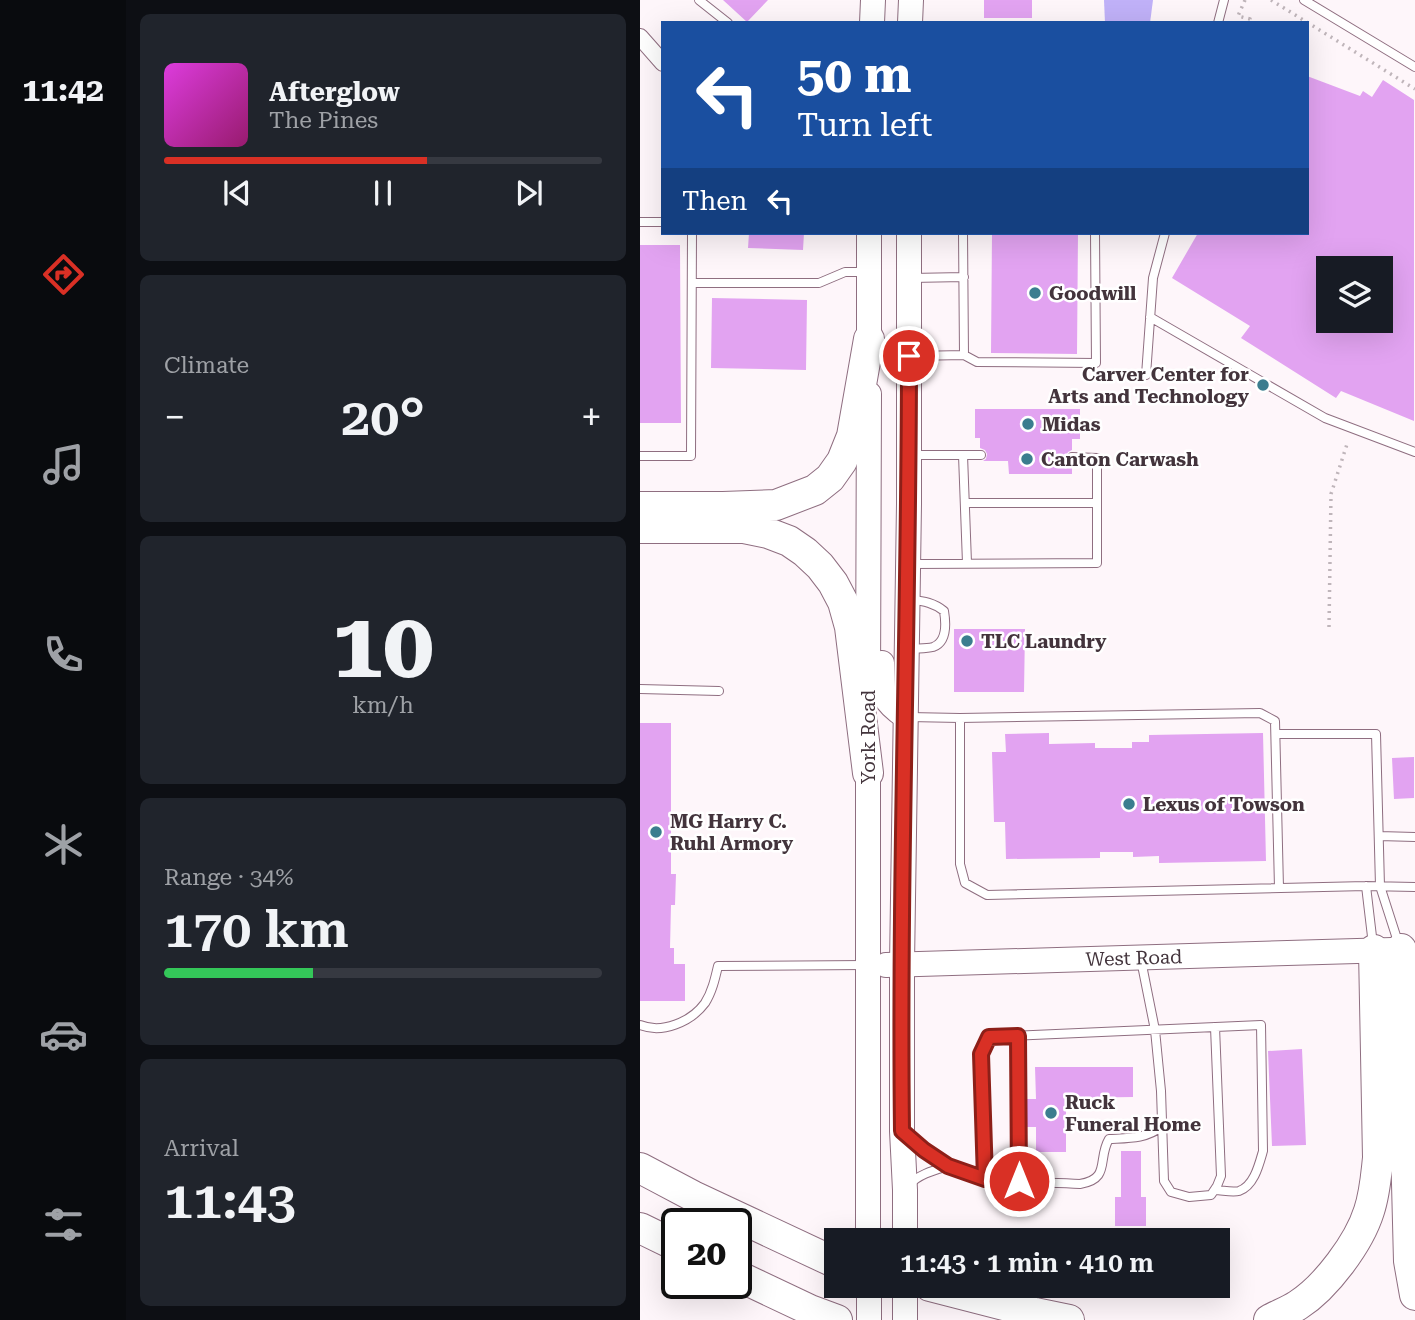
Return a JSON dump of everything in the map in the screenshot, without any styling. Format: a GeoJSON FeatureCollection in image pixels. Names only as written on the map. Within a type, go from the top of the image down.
{"type":"FeatureCollection","features":[{"type":"Feature","properties":{"kind":"highway"},"geometry":{"type":"LineString","coordinates":[[640,507],[776,505],[815,490],[830,478],[840,464],[852,436],[869,339]]}},
{"type":"Feature","properties":{"kind":"highway"},"geometry":{"type":"LineString","coordinates":[[640,528],[744,528],[768,533],[789,541],[820,566],[843,601],[850,627],[868,773]]}},
{"type":"Feature","properties":{"kind":"highway"},"geometry":{"type":"LineString","coordinates":[[1387,950],[1409,1261],[1415,1295]]}},
{"type":"Feature","properties":{"kind":"highway"},"geometry":{"type":"LineString","coordinates":[[1269,1320],[1299,1305],[1319,1287],[1339,1265],[1368,1214],[1378,1158],[1387,950]]}},
{"type":"Feature","properties":{"kind":"highway"},"geometry":{"type":"LineString","coordinates":[[640,1162],[692,1196]]}},
{"type":"Feature","properties":{"kind":"highway"},"geometry":{"type":"LineString","coordinates":[[640,1168],[692,1196],[824,1257]]}},
{"type":"Feature","properties":{"kind":"highway"},"geometry":{"type":"LineString","coordinates":[[640,1228],[661,1238]]}},
{"type":"Feature","properties":{"kind":"highway"},"geometry":{"type":"LineString","coordinates":[[752,1283],[837,1320]]}},
{"type":"Feature","properties":{"kind":"highway"},"geometry":{"type":"LineString","coordinates":[[935,1298],[995,1320]]}},
{"type":"Feature","properties":{"kind":"highway"},"geometry":{"type":"LineString","coordinates":[[976,1298],[1069,1320]]}},
{"type":"Feature","properties":{"kind":"main road"},"geometry":{"type":"LineString","coordinates":[[910,21],[911,0]]}},
{"type":"Feature","properties":{"kind":"main road","name":"York Road"},"geometry":{"type":"LineString","coordinates":[[868,1228],[869,235]]}},
{"type":"Feature","properties":{"kind":"main road","name":"York Road"},"geometry":{"type":"LineString","coordinates":[[905,1228],[902,964],[908,564],[909,235]]}},
{"type":"Feature","properties":{"kind":"main road"},"geometry":{"type":"LineString","coordinates":[[869,552],[882,597],[883,691],[891,707],[906,717]]}},
{"type":"Feature","properties":{"kind":"main road","name":"West Road"},"geometry":{"type":"LineString","coordinates":[[868,965],[1387,950]]}},
{"type":"Feature","properties":{"kind":"main road"},"geometry":{"type":"LineString","coordinates":[[869,1298],[869,1320]]}},
{"type":"Feature","properties":{"kind":"main road"},"geometry":{"type":"LineString","coordinates":[[904,1298],[905,1320]]}},
{"type":"Feature","properties":{"kind":"street"},"geometry":{"type":"LineString","coordinates":[[640,37],[661,61]]}},
{"type":"Feature","properties":{"kind":"lane"},"geometry":{"type":"LineString","coordinates":[[699,0],[725,21]]}},
{"type":"Feature","properties":{"kind":"lane"},"geometry":{"type":"LineString","coordinates":[[1219,21],[1224,0]]}},
{"type":"Feature","properties":{"kind":"lane"},"geometry":{"type":"LineString","coordinates":[[1304,0],[1415,67]]}},
{"type":"Feature","properties":{"kind":"lane"},"geometry":{"type":"LineString","coordinates":[[640,222],[661,222]]}},
{"type":"Feature","properties":{"kind":"lane"},"geometry":{"type":"LineString","coordinates":[[640,456],[691,456],[692,235]]}},
{"type":"Feature","properties":{"kind":"lane"},"geometry":{"type":"LineString","coordinates":[[963,235],[964,355]]}},
{"type":"Feature","properties":{"kind":"lane"},"geometry":{"type":"LineString","coordinates":[[909,356],[964,355],[977,362],[1096,363],[1095,235]]}},
{"type":"Feature","properties":{"kind":"lane"},"geometry":{"type":"LineString","coordinates":[[1146,375],[1153,278],[1164,235]]}},
{"type":"Feature","properties":{"kind":"lane"},"geometry":{"type":"LineString","coordinates":[[692,283],[819,283],[845,272],[869,272]]}},
{"type":"Feature","properties":{"kind":"lane"},"geometry":{"type":"LineString","coordinates":[[909,278],[964,277]]}},
{"type":"Feature","properties":{"kind":"lane"},"geometry":{"type":"LineString","coordinates":[[1150,317],[1325,418],[1415,452]]}},
{"type":"Feature","properties":{"kind":"lane"},"geometry":{"type":"LineString","coordinates":[[909,455],[981,455]]}},
{"type":"Feature","properties":{"kind":"lane"},"geometry":{"type":"LineString","coordinates":[[963,455],[967,563]]}},
{"type":"Feature","properties":{"kind":"lane"},"geometry":{"type":"LineString","coordinates":[[908,564],[1097,563],[1097,458],[1072,457]]}},
{"type":"Feature","properties":{"kind":"lane"},"geometry":{"type":"LineString","coordinates":[[965,503],[1097,503]]}},
{"type":"Feature","properties":{"kind":"lane"},"geometry":{"type":"LineString","coordinates":[[907,599],[928,602],[944,611],[945,634],[933,647],[907,649]]}},
{"type":"Feature","properties":{"kind":"lane"},"geometry":{"type":"LineString","coordinates":[[640,690],[719,691]]}},
{"type":"Feature","properties":{"kind":"lane"},"geometry":{"type":"LineString","coordinates":[[906,717],[960,719],[1260,713],[1275,721],[1279,888]]}},
{"type":"Feature","properties":{"kind":"lane"},"geometry":{"type":"LineString","coordinates":[[960,719],[960,864],[965,883],[987,895],[1415,887]]}},
{"type":"Feature","properties":{"kind":"lane"},"geometry":{"type":"LineString","coordinates":[[1276,734],[1376,734],[1380,886],[1387,950]]}},
{"type":"Feature","properties":{"kind":"lane"},"geometry":{"type":"LineString","coordinates":[[1379,836],[1415,836]]}},
{"type":"Feature","properties":{"kind":"lane"},"geometry":{"type":"LineString","coordinates":[[1366,886],[1387,950]]}},
{"type":"Feature","properties":{"kind":"lane"},"geometry":{"type":"LineString","coordinates":[[1140,957],[1155,1030],[1161,1091],[1164,1181],[1171,1192],[1189,1197],[1211,1195],[1220,1176],[1215,1027]]}},
{"type":"Feature","properties":{"kind":"lane"},"geometry":{"type":"LineString","coordinates":[[640,1025],[647,1028],[664,1027],[690,1017],[704,1005],[718,967],[868,965]]}},
{"type":"Feature","properties":{"kind":"lane"},"geometry":{"type":"LineString","coordinates":[[985,1179],[981,1054],[989,1037],[1261,1025],[1263,1151],[1258,1168],[1245,1188],[1236,1192],[1215,1190]]}},
{"type":"Feature","properties":{"kind":"lane"},"geometry":{"type":"LineString","coordinates":[[1018,1036],[1019,1181]]}},
{"type":"Feature","properties":{"kind":"lane"},"geometry":{"type":"LineString","coordinates":[[902,1131],[948,1166],[985,1179],[1080,1184],[1091,1182],[1098,1176],[1102,1168],[1104,1148],[1109,1139],[1142,1137],[1161,1127]]}},
{"type":"Feature","properties":{"kind":"lane"},"geometry":{"type":"LineString","coordinates":[[905,1190],[914,1180],[948,1166]]}},
{"type":"Feature","properties":{"kind":"path"},"geometry":{"type":"LineString","coordinates":[[1245,0],[1238,16],[1250,21]]}},
{"type":"Feature","properties":{"kind":"path"},"geometry":{"type":"LineString","coordinates":[[1271,0],[1305,21]]}},
{"type":"Feature","properties":{"kind":"path"},"geometry":{"type":"LineString","coordinates":[[1309,23],[1415,89]]}},
{"type":"Feature","properties":{"kind":"path"},"geometry":{"type":"LineString","coordinates":[[1329,627],[1331,494],[1353,429]]}},
{"type":"Feature","properties":{"kind":"shaded area"},"geometry":{"type":"Polygon","coordinates":[[[1104,0],[1153,0],[1150,21],[1105,21],[1104,0]]]}},
{"type":"Feature","properties":{"kind":"building"},"geometry":{"type":"Polygon","coordinates":[[[723,0],[768,0],[746,21],[723,0]]]}},
{"type":"Feature","properties":{"kind":"building"},"geometry":{"type":"Polygon","coordinates":[[[984,0],[1032,0],[1032,18],[984,18],[984,0]]]}},
{"type":"Feature","properties":{"kind":"building"},"geometry":{"type":"Polygon","coordinates":[[[1309,77],[1360,96],[1363,91],[1372,97],[1383,80],[1414,100],[1414,421],[1341,391],[1336,398],[1241,338],[1250,326],[1172,278],[1197,235],[1309,235],[1309,77]]]}},
{"type":"Feature","properties":{"kind":"building"},"geometry":{"type":"Polygon","coordinates":[[[749,235],[804,235],[803,250],[748,248],[749,235]]]}},
{"type":"Feature","properties":{"kind":"building","name":"Goodwill"},"geometry":{"type":"Polygon","coordinates":[[[992,235],[1078,235],[1077,354],[991,353],[992,235]]]}},
{"type":"Feature","properties":{"kind":"building"},"geometry":{"type":"Polygon","coordinates":[[[640,245],[680,245],[681,423],[640,423],[640,245]]]}},
{"type":"Feature","properties":{"kind":"building"},"geometry":{"type":"Polygon","coordinates":[[[712,298],[807,300],[806,370],[711,368],[712,298]]]}},
{"type":"Feature","properties":{"kind":"building"},"geometry":{"type":"Polygon","coordinates":[[[975,409],[1080,409],[1080,439],[1072,439],[1072,450],[1066,456],[1067,461],[1072,464],[1072,474],[1009,474],[1008,461],[983,461],[987,454],[980,448],[980,438],[975,438],[975,409]]]}},
{"type":"Feature","properties":{"kind":"building"},"geometry":{"type":"Polygon","coordinates":[[[954,629],[1025,629],[1024,692],[954,692],[954,629]]]}},
{"type":"Feature","properties":{"kind":"building","name":"MG Harry C. Ruhl Armory"},"geometry":{"type":"Polygon","coordinates":[[[640,723],[671,723],[671,874],[676,874],[675,905],[671,905],[670,948],[674,948],[674,964],[685,964],[685,1001],[640,1001],[640,723]]]}},
{"type":"Feature","properties":{"kind":"building","name":"Lexus of Towson"},"geometry":{"type":"Polygon","coordinates":[[[1049,733],[1049,744],[1095,743],[1095,748],[1132,748],[1132,742],[1149,742],[1149,735],[1263,733],[1266,861],[1159,863],[1159,856],[1133,857],[1133,852],[1100,852],[1100,858],[1006,859],[1005,822],[994,822],[992,752],[1006,752],[1005,734],[1049,733]]]}},
{"type":"Feature","properties":{"kind":"building"},"geometry":{"type":"Polygon","coordinates":[[[1414,757],[1414,798],[1394,799],[1392,758],[1414,757]]]}},
{"type":"Feature","properties":{"kind":"building"},"geometry":{"type":"Polygon","coordinates":[[[1302,1049],[1306,1145],[1272,1146],[1268,1051],[1302,1049]]]}},
{"type":"Feature","properties":{"kind":"building","name":"Ruck Funeral Home"},"geometry":{"type":"Polygon","coordinates":[[[1035,1067],[1133,1067],[1133,1097],[1066,1098],[1066,1152],[1036,1152],[1036,1127],[1025,1127],[1025,1099],[1036,1099],[1035,1067]]]}},
{"type":"Feature","properties":{"kind":"building"},"geometry":{"type":"Polygon","coordinates":[[[1121,1151],[1141,1151],[1141,1197],[1146,1197],[1146,1226],[1115,1226],[1115,1197],[1121,1197],[1121,1151]]]}},
{"type":"Feature","properties":{"kind":"place","name":"Goodwill"},"geometry":{"type":"Point","coordinates":[1035,293]}},
{"type":"Feature","properties":{"kind":"place","name":"Carver Center for Arts and Technology"},"geometry":{"type":"Point","coordinates":[1263,385]}},
{"type":"Feature","properties":{"kind":"place","name":"Midas"},"geometry":{"type":"Point","coordinates":[1028,424]}},
{"type":"Feature","properties":{"kind":"place","name":"Canton Carwash"},"geometry":{"type":"Point","coordinates":[1027,459]}},
{"type":"Feature","properties":{"kind":"place","name":"TLC Laundry"},"geometry":{"type":"Point","coordinates":[967,641]}},
{"type":"Feature","properties":{"kind":"place","name":"Lexus of Towson"},"geometry":{"type":"Point","coordinates":[1129,804]}},
{"type":"Feature","properties":{"kind":"place","name":"MG Harry C. Ruhl Armory"},"geometry":{"type":"Point","coordinates":[656,832]}},
{"type":"Feature","properties":{"kind":"place","name":"Ruck Funeral Home"},"geometry":{"type":"Point","coordinates":[1051,1113]}},
{"type":"Feature","properties":{"kind":"route"},"geometry":{"type":"LineString","coordinates":[[909,356],[910,503],[902,964],[902,1131],[948,1166],[985,1179],[981,1054],[989,1037],[1018,1036],[1019,1181]]}}]}
